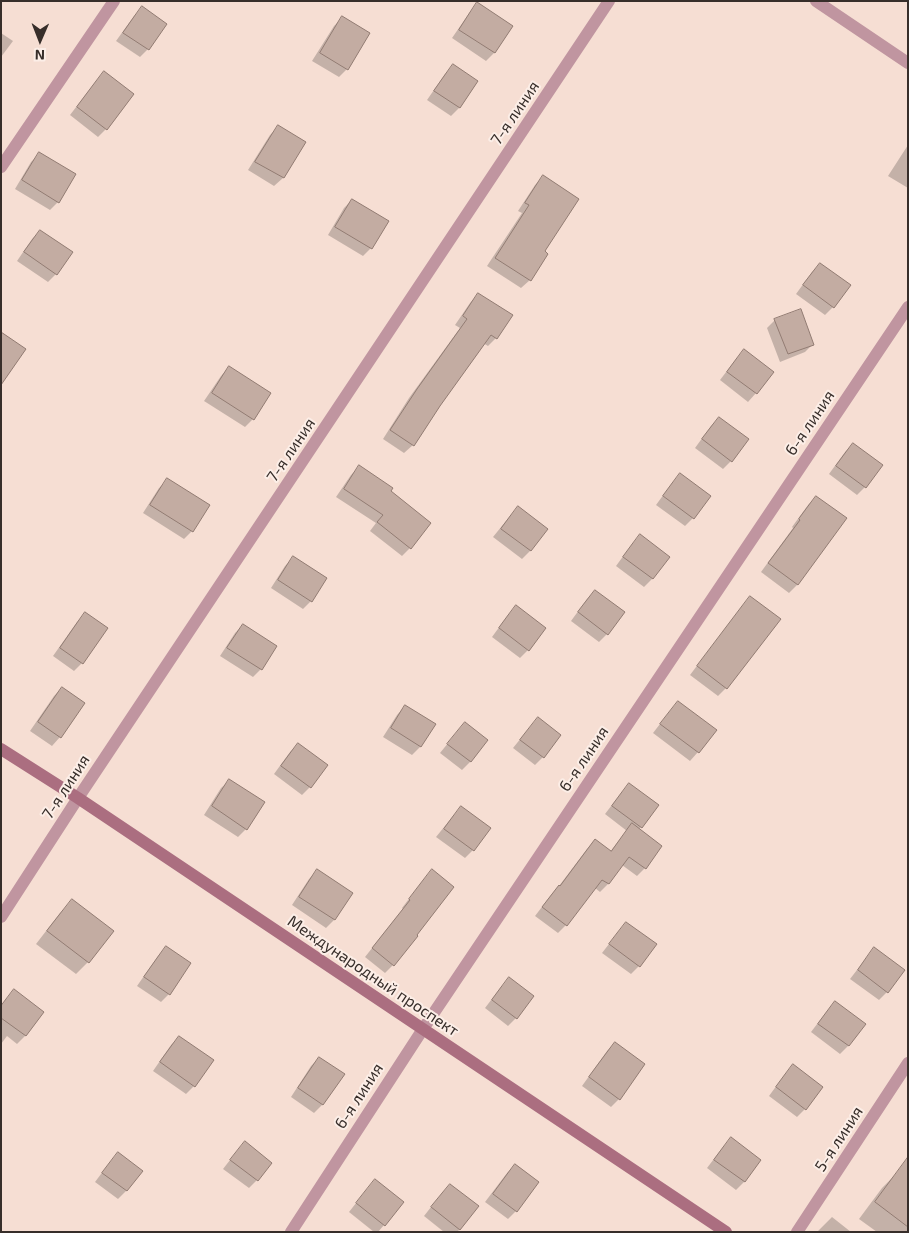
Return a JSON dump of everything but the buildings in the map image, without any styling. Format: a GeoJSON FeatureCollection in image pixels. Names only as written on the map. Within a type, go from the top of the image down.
{"type":"FeatureCollection","features":[{"type":"Feature","properties":{"kind":"street"},"geometry":{"type":"LineString","coordinates":[[1,167],[114,1]]}},
{"type":"Feature","properties":{"kind":"street","name":"7-я линия"},"geometry":{"type":"LineString","coordinates":[[1,917],[78,798],[609,1]]}},
{"type":"Feature","properties":{"kind":"street"},"geometry":{"type":"LineString","coordinates":[[816,1],[908,63]]}},
{"type":"Feature","properties":{"kind":"street","name":"6-я линия"},"geometry":{"type":"LineString","coordinates":[[291,1232],[423,1029],[908,307]]}},
{"type":"Feature","properties":{"kind":"street","name":"Международный проспект"},"geometry":{"type":"LineString","coordinates":[[1,749],[78,798],[726,1232]]}},
{"type":"Feature","properties":{"kind":"street","name":"5-я линия"},"geometry":{"type":"LineString","coordinates":[[797,1232],[908,1064]]}}]}
